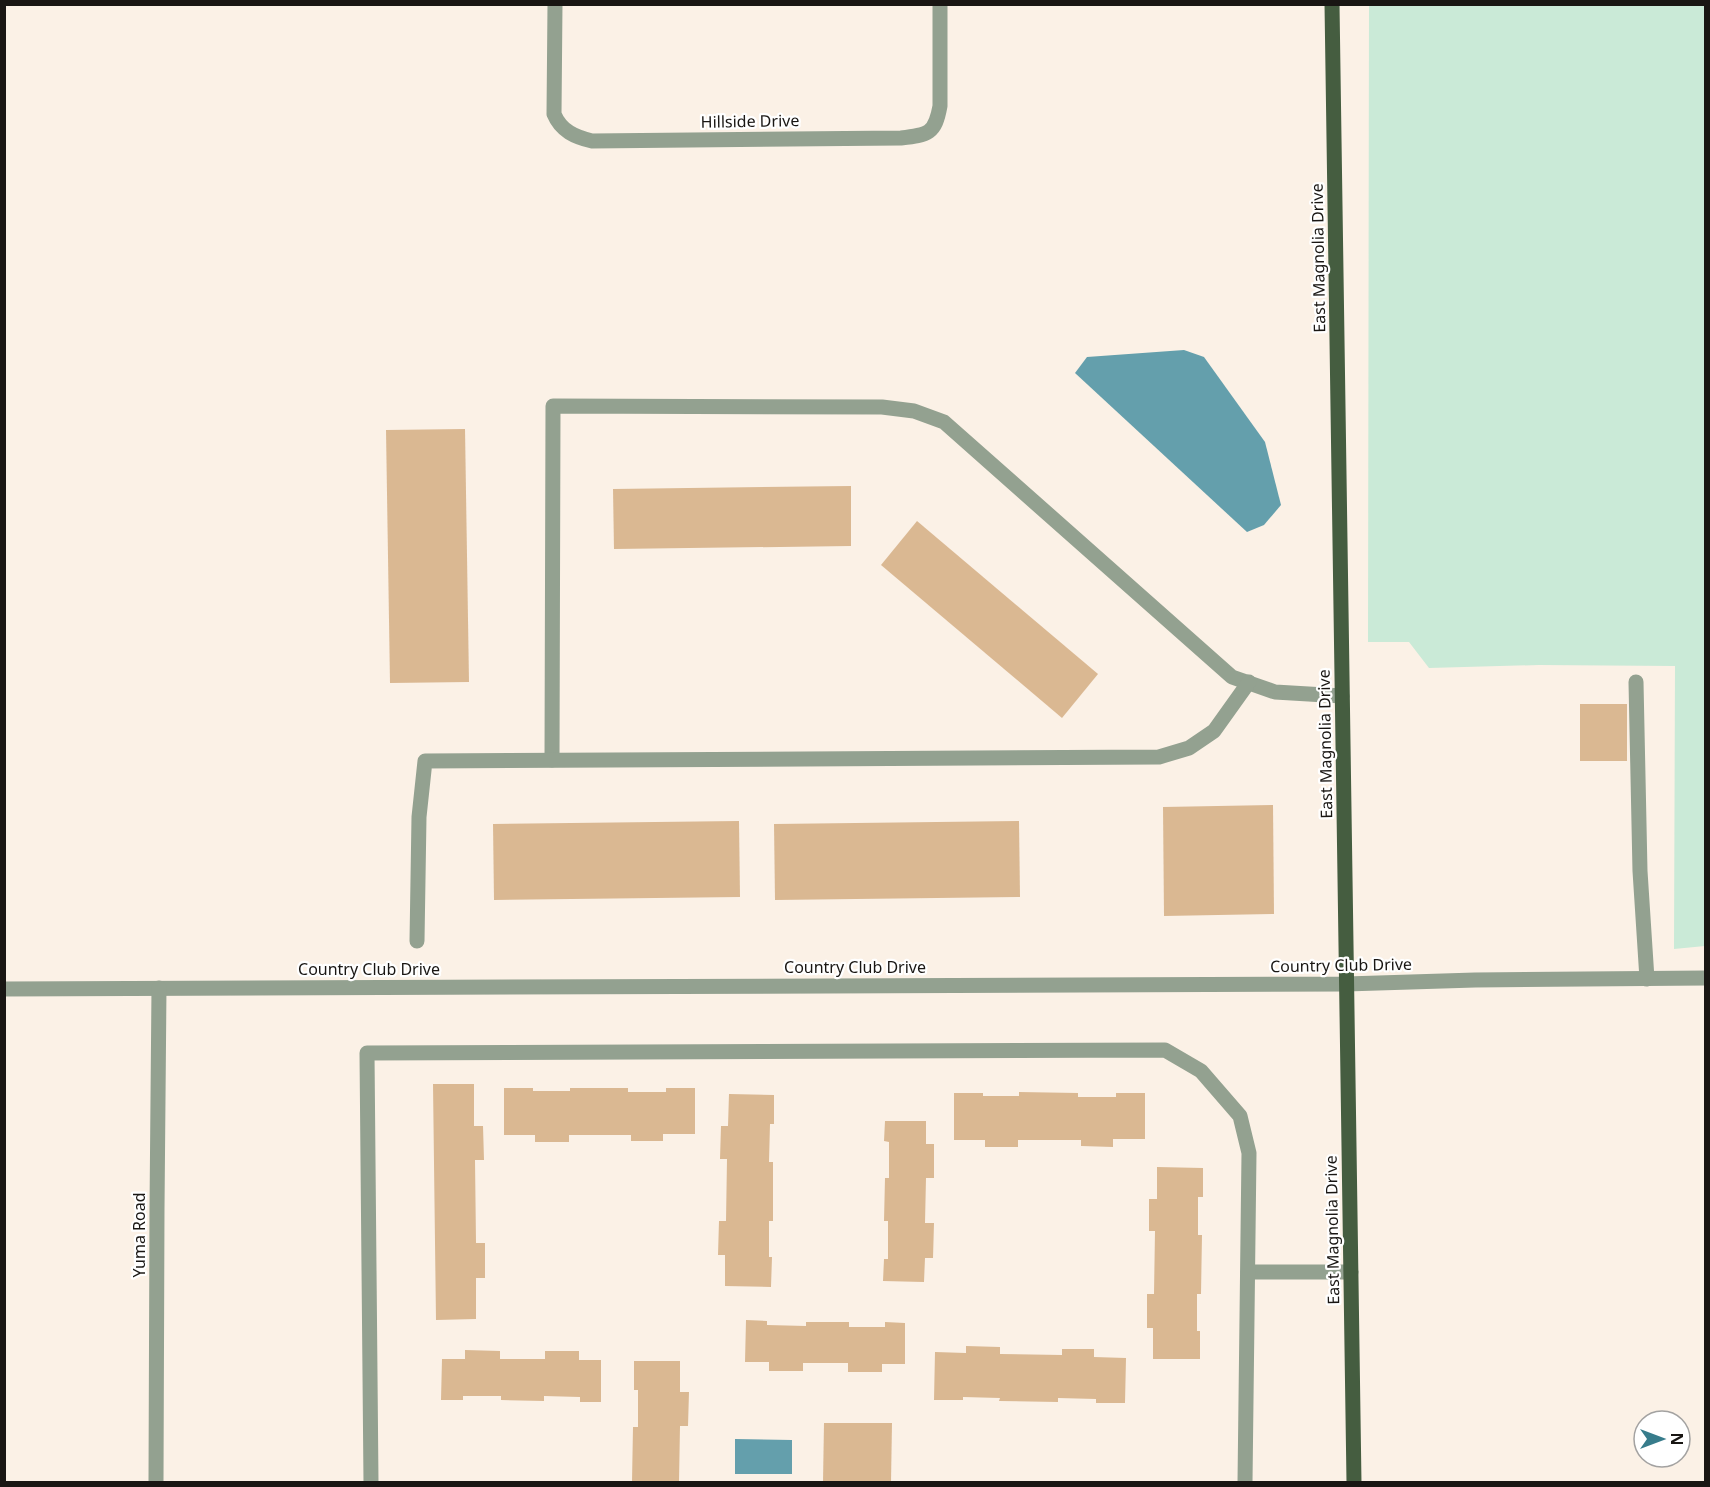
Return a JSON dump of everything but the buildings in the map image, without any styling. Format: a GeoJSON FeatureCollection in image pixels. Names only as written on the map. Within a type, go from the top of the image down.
{"type":"FeatureCollection","features":[{"type":"Feature","properties":{"kind":"main road","name":"East Magnolia Drive"},"geometry":{"type":"LineString","coordinates":[[1332,4],[1354,1482]]}},
{"type":"Feature","properties":{"kind":"street","name":"Hillside Drive"},"geometry":{"type":"LineString","coordinates":[[555,4],[555,114],[558,123],[569,133],[592,141],[924,136],[932,129],[938,118],[940,106],[940,4]]}},
{"type":"Feature","properties":{"kind":"street"},"geometry":{"type":"LineString","coordinates":[[552,760],[553,406],[882,407],[914,411],[944,422],[1232,676],[1275,692],[1342,696]]}},
{"type":"Feature","properties":{"kind":"street"},"geometry":{"type":"LineString","coordinates":[[417,941],[419,817],[425,761],[1160,757],[1189,748],[1214,731],[1249,682]]}},
{"type":"Feature","properties":{"kind":"street"},"geometry":{"type":"LineString","coordinates":[[1636,682],[1640,871],[1647,979]]}},
{"type":"Feature","properties":{"kind":"street","name":"Country Club Drive"},"geometry":{"type":"LineString","coordinates":[[4,989],[1346,984],[1475,980],[1706,978]]}},
{"type":"Feature","properties":{"kind":"street","name":"Yuma Road"},"geometry":{"type":"LineString","coordinates":[[156,1482],[159,988]]}},
{"type":"Feature","properties":{"kind":"street"},"geometry":{"type":"LineString","coordinates":[[371,1482],[367,1053],[1165,1050],[1202,1071],[1240,1116],[1249,1153],[1245,1482]]}},
{"type":"Feature","properties":{"kind":"street"},"geometry":{"type":"LineString","coordinates":[[1248,1272],[1351,1272]]}},
{"type":"Feature","properties":{"kind":"green space"},"geometry":{"type":"Polygon","coordinates":[[[1369,5],[1705,5],[1705,946],[1674,949],[1675,666],[1539,665],[1429,668],[1409,642],[1368,642],[1369,5]]]}},
{"type":"Feature","properties":{"kind":"water"},"geometry":{"type":"Polygon","coordinates":[[[1184,350],[1204,357],[1265,442],[1281,505],[1264,525],[1247,532],[1075,373],[1087,357],[1184,350]]]}},
{"type":"Feature","properties":{"kind":"water"},"geometry":{"type":"Polygon","coordinates":[[[735,1439],[792,1440],[792,1474],[735,1474],[735,1439]]]}}]}
